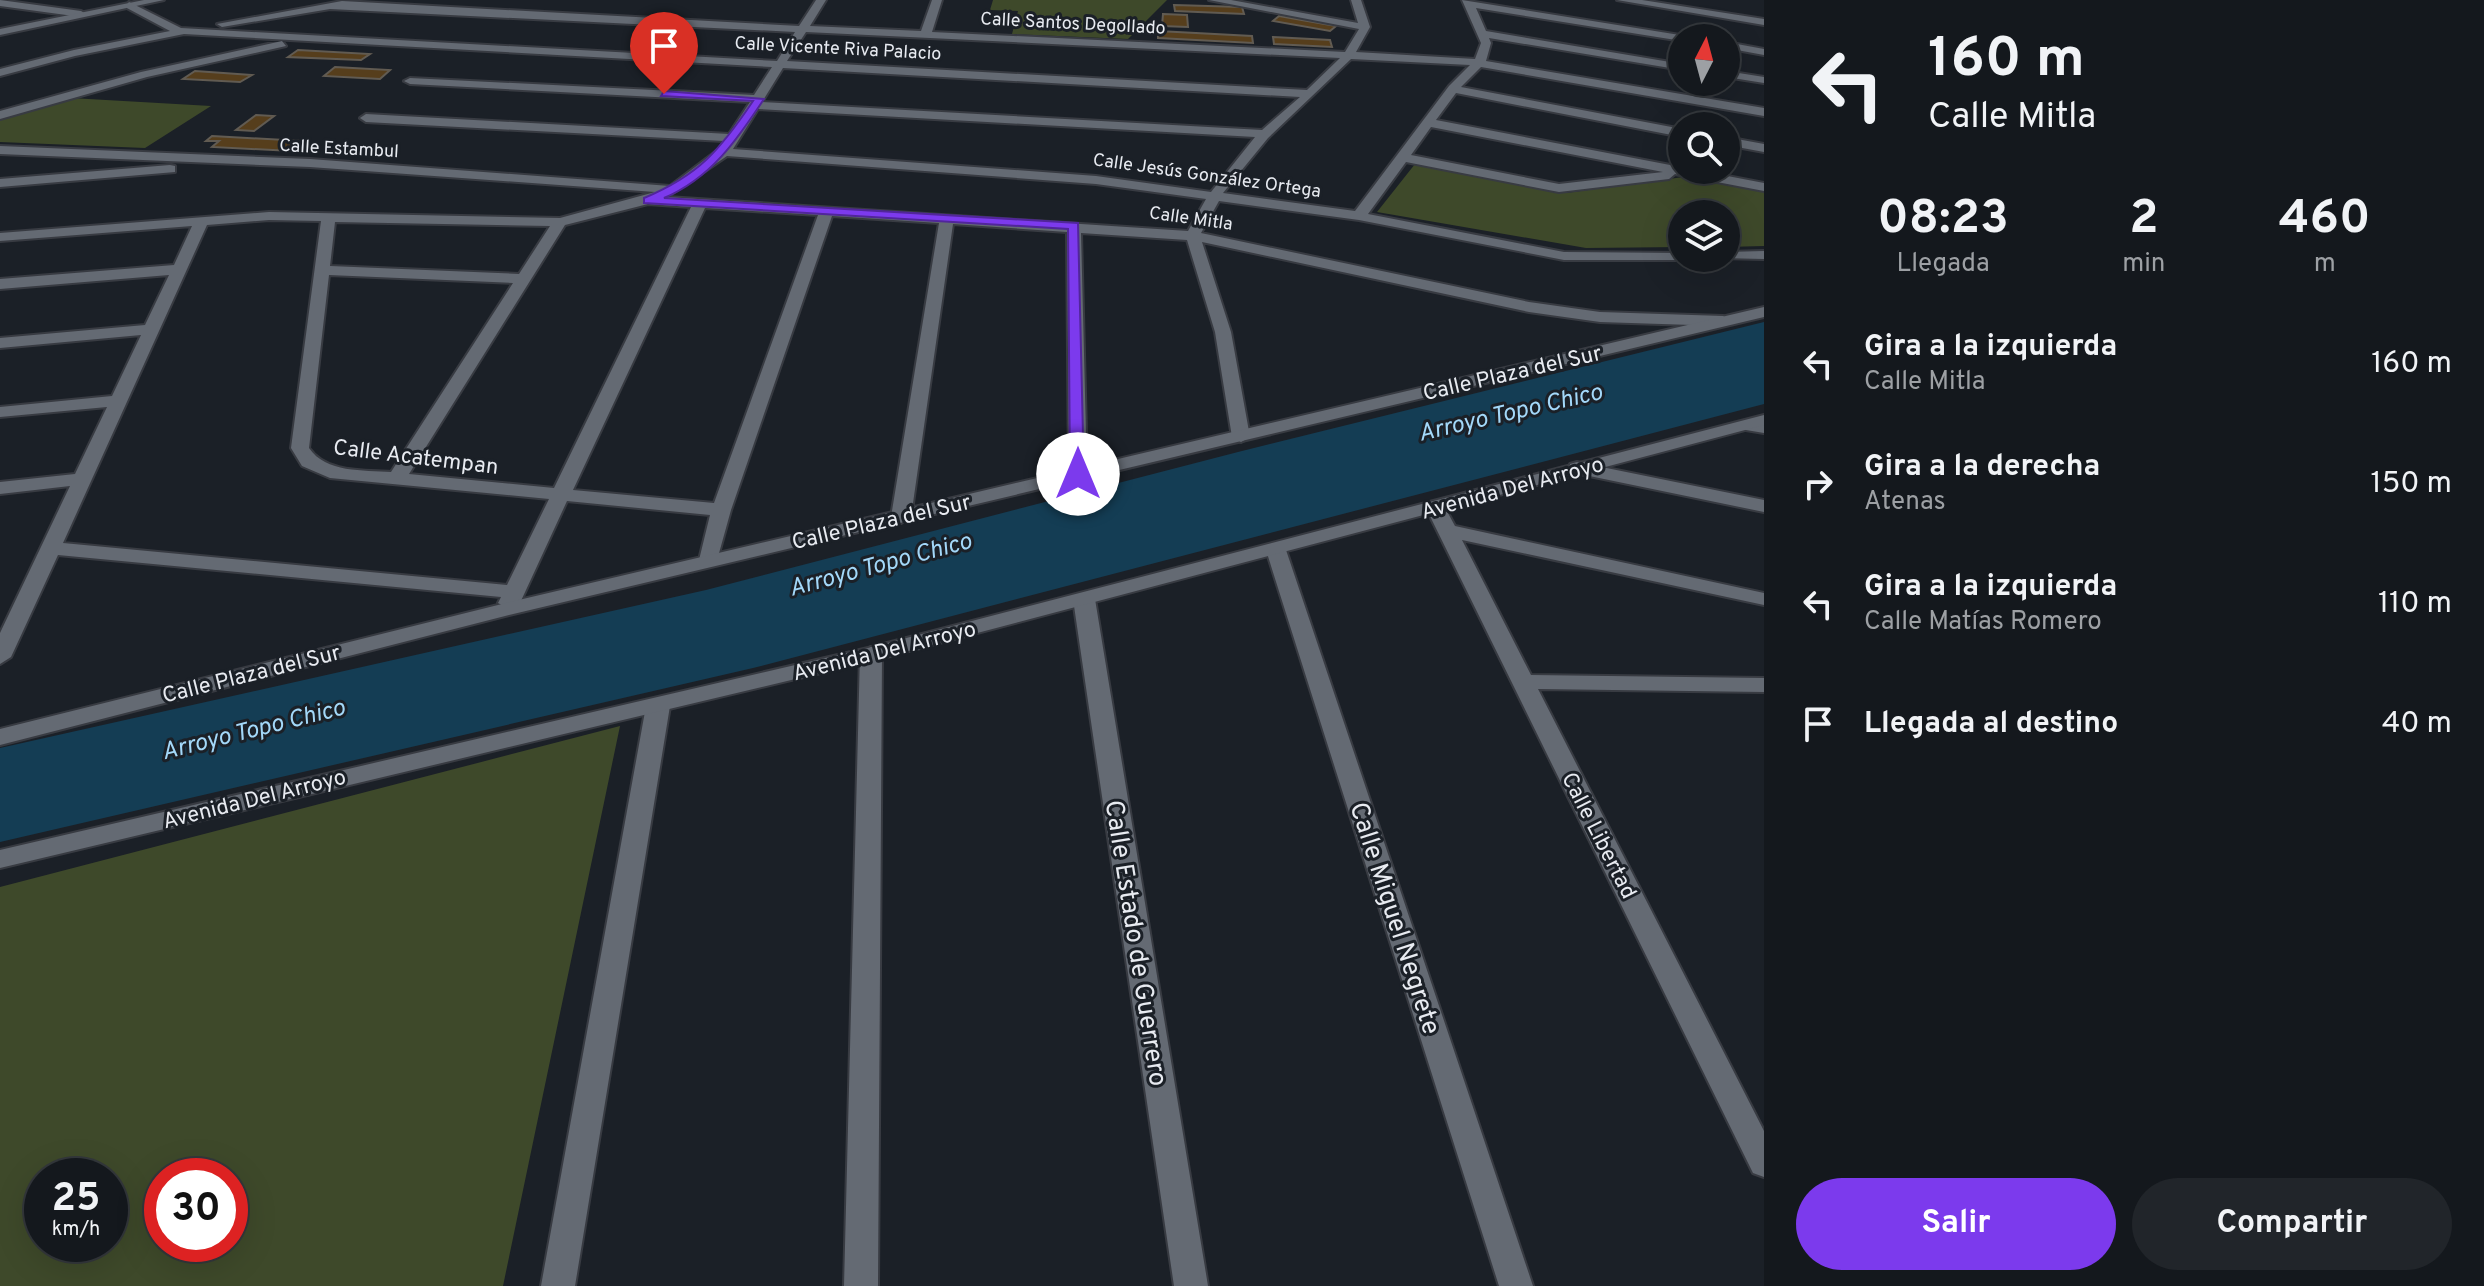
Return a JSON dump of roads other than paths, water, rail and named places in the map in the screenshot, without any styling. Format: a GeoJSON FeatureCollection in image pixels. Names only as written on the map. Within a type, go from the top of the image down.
{"type":"FeatureCollection","features":[{"type":"Feature","properties":{"kind":"street"},"geometry":{"type":"LineString","coordinates":[[0,32],[159,0]]}},
{"type":"Feature","properties":{"kind":"street"},"geometry":{"type":"LineString","coordinates":[[0,73],[74,53],[179,31],[371,0]]}},
{"type":"Feature","properties":{"kind":"street"},"geometry":{"type":"LineString","coordinates":[[0,237],[202,220],[329,216],[560,222],[648,200],[674,189],[724,152],[821,0]]}},
{"type":"Feature","properties":{"kind":"street"},"geometry":{"type":"LineString","coordinates":[[926,33],[937,0]]}},
{"type":"Feature","properties":{"kind":"street"},"geometry":{"type":"LineString","coordinates":[[1214,0],[1365,27]]}},
{"type":"Feature","properties":{"kind":"street"},"geometry":{"type":"LineString","coordinates":[[1241,437],[1223,332],[1193,236],[1213,193],[1265,134],[1311,94],[1359,42],[1365,27],[1356,0]]}},
{"type":"Feature","properties":{"kind":"street"},"geometry":{"type":"LineString","coordinates":[[1622,0],[1764,22]]}},
{"type":"Feature","properties":{"kind":"street"},"geometry":{"type":"LineString","coordinates":[[1359,216],[1406,158],[1453,89],[1481,62],[1486,50],[1468,2]]}},
{"type":"Feature","properties":{"kind":"street"},"geometry":{"type":"LineString","coordinates":[[1468,2],[1668,36]]}},
{"type":"Feature","properties":{"kind":"street"},"geometry":{"type":"LineString","coordinates":[[0,3],[81,14]]}},
{"type":"Feature","properties":{"kind":"street","name":"Calle Vicente Riva Palacio"},"geometry":{"type":"LineString","coordinates":[[129,5],[179,31],[782,62],[1311,94]]}},
{"type":"Feature","properties":{"kind":"street","name":"Calle Santos Degollado"},"geometry":{"type":"LineString","coordinates":[[328,6],[1481,62],[1764,112]]}},
{"type":"Feature","properties":{"kind":"street"},"geometry":{"type":"LineString","coordinates":[[1481,33],[1668,65]]}},
{"type":"Feature","properties":{"kind":"street"},"geometry":{"type":"LineString","coordinates":[[0,115],[157,71],[312,37]]}},
{"type":"Feature","properties":{"kind":"street"},"geometry":{"type":"LineString","coordinates":[[1740,48],[1764,52]]}},
{"type":"Feature","properties":{"kind":"street"},"geometry":{"type":"LineString","coordinates":[[1740,76],[1764,80]]}},
{"type":"Feature","properties":{"kind":"street"},"geometry":{"type":"LineString","coordinates":[[410,81],[1265,134]]}},
{"type":"Feature","properties":{"kind":"street"},"geometry":{"type":"LineString","coordinates":[[1453,89],[1668,130]]}},
{"type":"Feature","properties":{"kind":"street"},"geometry":{"type":"LineString","coordinates":[[366,118],[733,138]]}},
{"type":"Feature","properties":{"kind":"street"},"geometry":{"type":"LineString","coordinates":[[1430,123],[1668,168]]}},
{"type":"Feature","properties":{"kind":"street"},"geometry":{"type":"LineString","coordinates":[[1740,144],[1764,148]]}},
{"type":"Feature","properties":{"kind":"street","name":"Calle Estambul"},"geometry":{"type":"LineString","coordinates":[[0,150],[260,161],[674,189]]}},
{"type":"Feature","properties":{"kind":"street","name":"Calle Jesús González Ortega"},"geometry":{"type":"LineString","coordinates":[[724,152],[1050,175],[1213,193],[1359,216],[1564,256],[1668,257]]}},
{"type":"Feature","properties":{"kind":"street"},"geometry":{"type":"LineString","coordinates":[[1406,158],[1559,188],[1668,174]]}},
{"type":"Feature","properties":{"kind":"street"},"geometry":{"type":"LineString","coordinates":[[0,183],[260,161]]}},
{"type":"Feature","properties":{"kind":"street"},"geometry":{"type":"LineString","coordinates":[[1740,182],[1764,187]]}},
{"type":"Feature","properties":{"kind":"street","name":"Calle Mitla"},"geometry":{"type":"LineString","coordinates":[[648,200],[1193,236],[1529,307],[1600,317],[1723,321]]}},
{"type":"Feature","properties":{"kind":"street"},"geometry":{"type":"LineString","coordinates":[[52,548],[510,600],[700,203]]}},
{"type":"Feature","properties":{"kind":"street"},"geometry":{"type":"LineString","coordinates":[[709,560],[721,510],[827,210]]}},
{"type":"Feature","properties":{"kind":"street","name":"Calle Acatempan"},"geometry":{"type":"LineString","coordinates":[[329,216],[300,448],[303,456],[330,472],[721,510]]}},
{"type":"Feature","properties":{"kind":"street"},"geometry":{"type":"LineString","coordinates":[[901,517],[947,218]]}},
{"type":"Feature","properties":{"kind":"street"},"geometry":{"type":"LineString","coordinates":[[0,657],[202,220]]}},
{"type":"Feature","properties":{"kind":"street"},"geometry":{"type":"LineString","coordinates":[[396,479],[560,222]]}},
{"type":"Feature","properties":{"kind":"street"},"geometry":{"type":"LineString","coordinates":[[1074,226],[1078,474]]}},
{"type":"Feature","properties":{"kind":"street"},"geometry":{"type":"LineString","coordinates":[[1740,256],[1764,255]]}},
{"type":"Feature","properties":{"kind":"street"},"geometry":{"type":"LineString","coordinates":[[0,284],[181,269]]}},
{"type":"Feature","properties":{"kind":"street"},"geometry":{"type":"LineString","coordinates":[[322,270],[524,279]]}},
{"type":"Feature","properties":{"kind":"street","name":"Calle Plaza del Sur"},"geometry":{"type":"LineString","coordinates":[[0,737],[510,600],[901,517],[1764,312]]}},
{"type":"Feature","properties":{"kind":"street"},"geometry":{"type":"LineString","coordinates":[[0,343],[154,329]]}},
{"type":"Feature","properties":{"kind":"street"},"geometry":{"type":"LineString","coordinates":[[0,412],[118,401]]}},
{"type":"Feature","properties":{"kind":"street","name":"Avenida Del Arroyo"},"geometry":{"type":"LineString","coordinates":[[0,859],[871,654],[1436,508],[1577,468],[1758,424]]}},
{"type":"Feature","properties":{"kind":"street"},"geometry":{"type":"LineString","coordinates":[[1577,468],[1764,506]]}},
{"type":"Feature","properties":{"kind":"street"},"geometry":{"type":"LineString","coordinates":[[0,488],[81,479]]}},
{"type":"Feature","properties":{"kind":"street","name":"Calle Libertad"},"geometry":{"type":"LineString","coordinates":[[1436,508],[1764,1163]]}},
{"type":"Feature","properties":{"kind":"street"},"geometry":{"type":"LineString","coordinates":[[1449,531],[1764,599]]}},
{"type":"Feature","properties":{"kind":"street","name":"Calle Miguel Negrete"},"geometry":{"type":"LineString","coordinates":[[1276,550],[1516,1286]]}},
{"type":"Feature","properties":{"kind":"street","name":"Calle Estado de Guerrero"},"geometry":{"type":"LineString","coordinates":[[1084,599],[1191,1286]]}},
{"type":"Feature","properties":{"kind":"street"},"geometry":{"type":"LineString","coordinates":[[861,1286],[871,654]]}},
{"type":"Feature","properties":{"kind":"street"},"geometry":{"type":"LineString","coordinates":[[1523,682],[1764,685]]}},
{"type":"Feature","properties":{"kind":"street"},"geometry":{"type":"LineString","coordinates":[[558,1286],[658,706]]}},
{"type":"Feature","properties":{"kind":"water","name":"Arroyo Topo Chico"},"geometry":{"type":"Polygon","coordinates":[[[1764,322],[1764,404],[753,668],[0,842],[0,748],[706,590],[1238,452],[1764,322]]]}}]}
